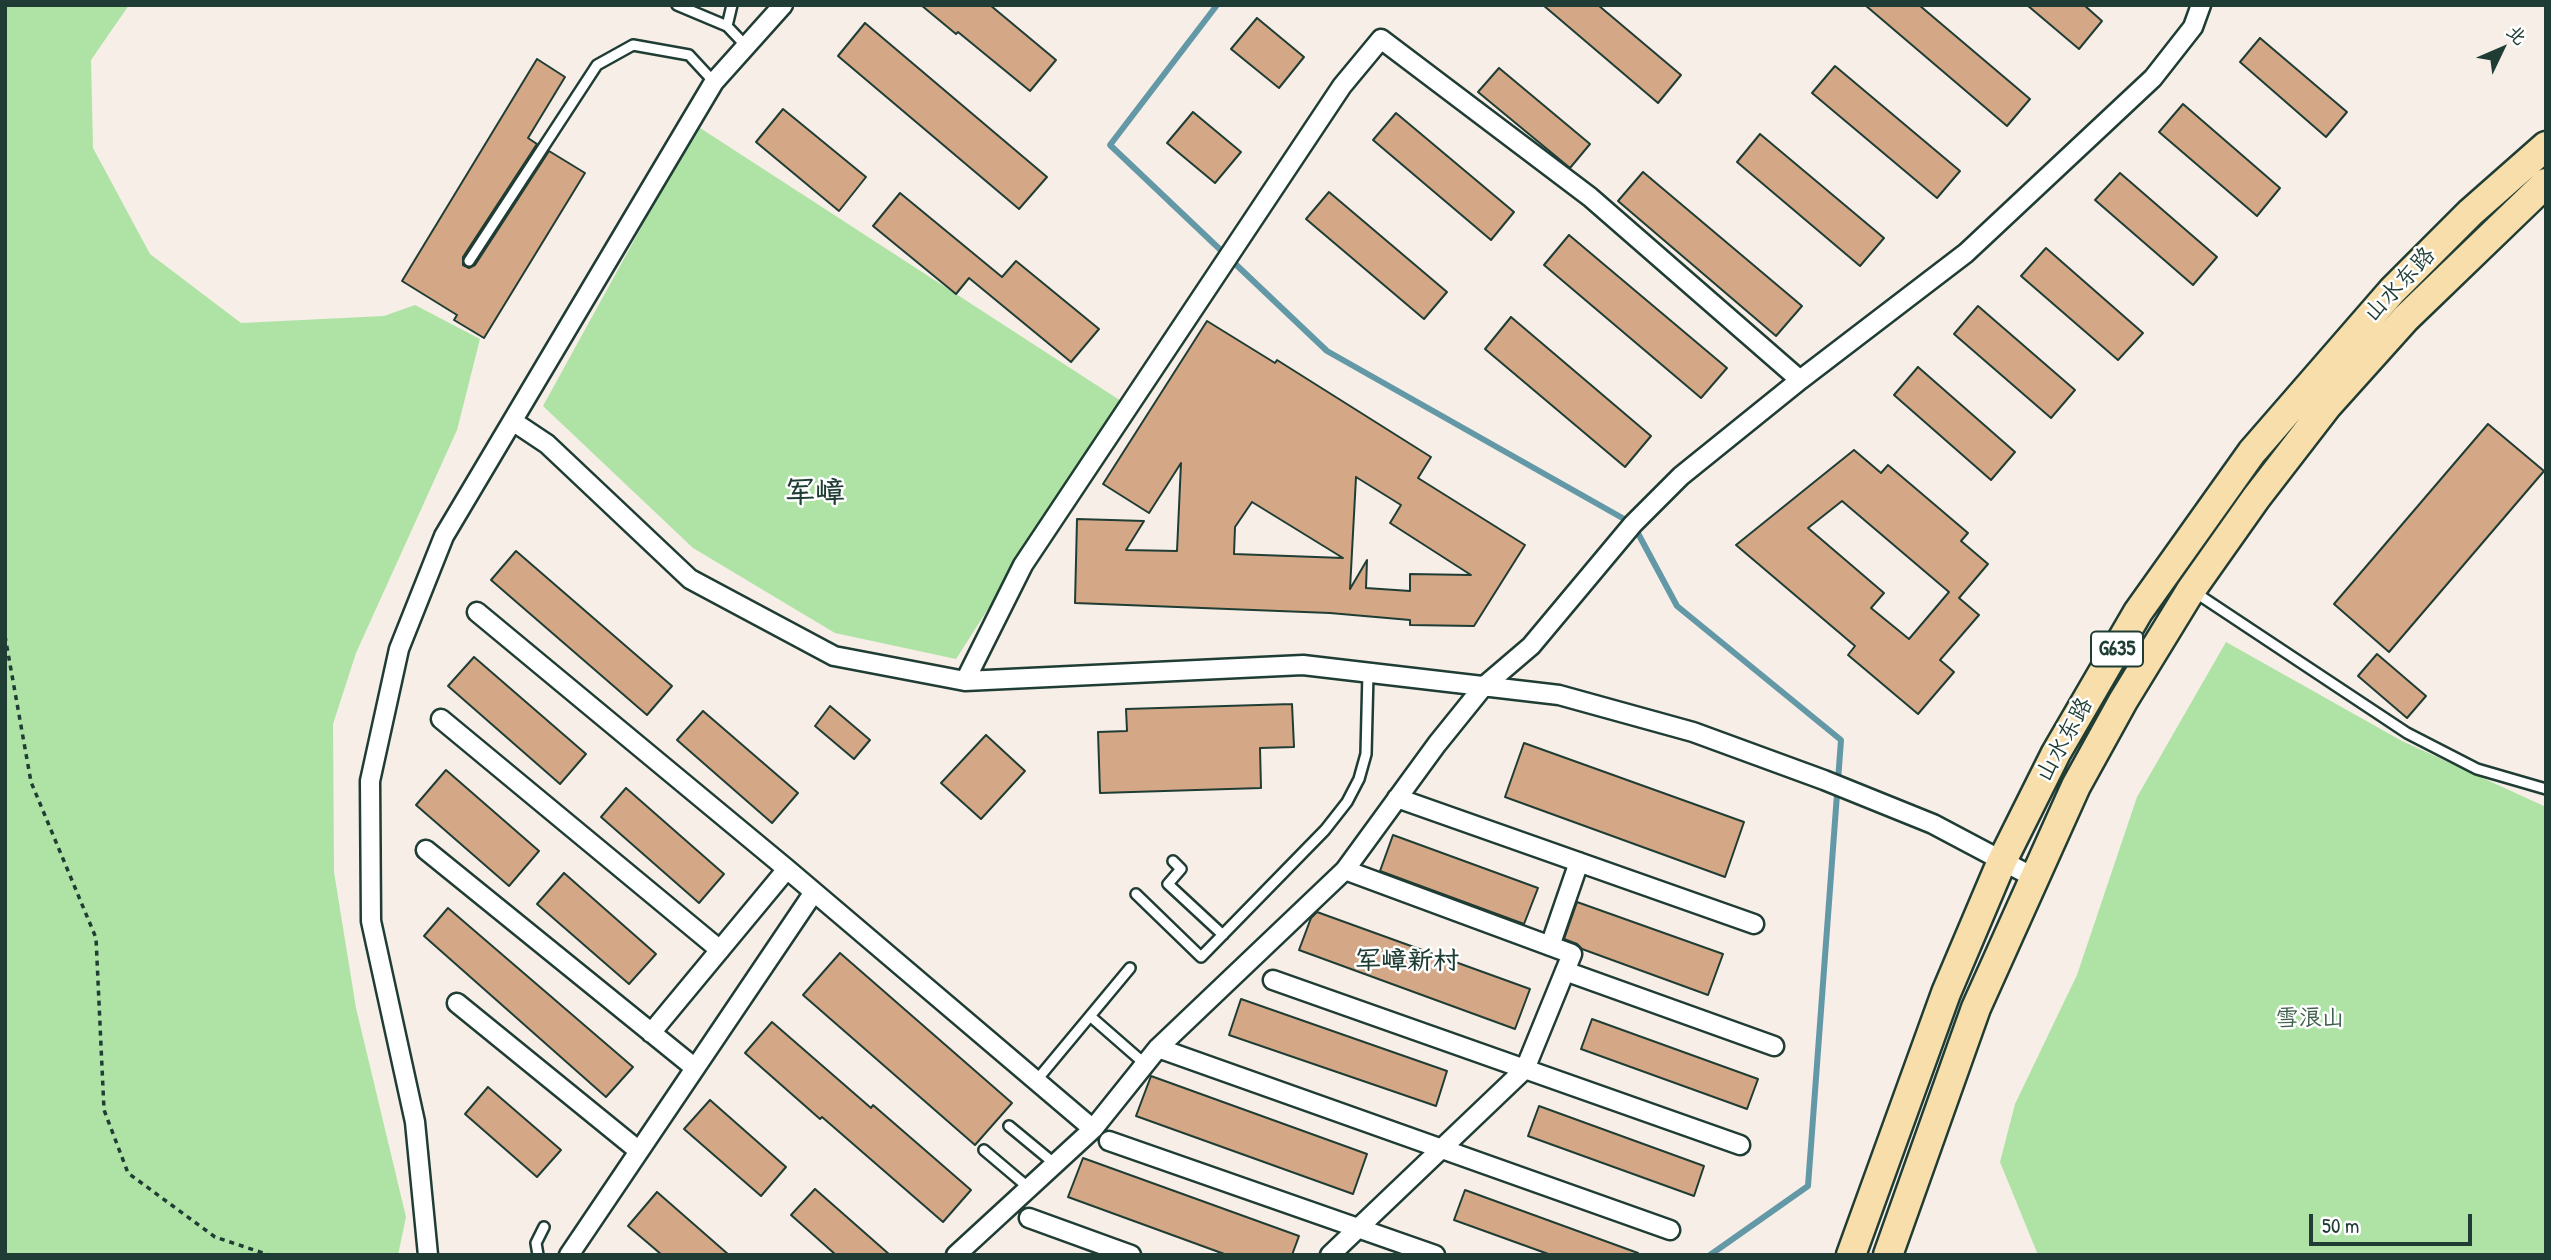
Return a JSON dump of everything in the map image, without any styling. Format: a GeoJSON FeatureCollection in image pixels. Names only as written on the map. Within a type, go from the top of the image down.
{"type":"FeatureCollection","features":[{"type":"Feature","properties":{"kind":"highway","name":"山水东路"},"geometry":{"type":"LineString","coordinates":[[1851,1255],[1946,993],[2003,861],[2056,753],[2138,612],[2252,452],[2392,291],[2470,213],[2546,146]]}},
{"type":"Feature","properties":{"kind":"highway","name":"山水东路"},"geometry":{"type":"LineString","coordinates":[[1888,1255],[1976,1008],[2033,877],[2082,774],[2191,590],[2256,498],[2327,406],[2406,318],[2546,183]]}},
{"type":"Feature","properties":{"kind":"street"},"geometry":{"type":"LineString","coordinates":[[428,1255],[415,1122],[371,920],[370,781],[399,649],[444,536],[714,82],[783,5]]}},
{"type":"Feature","properties":{"kind":"street"},"geometry":{"type":"LineString","coordinates":[[956,1255],[1093,1129],[1157,1048],[1345,870],[1483,687],[1531,646],[1633,524],[1681,476],[1976,244],[2153,78],[2193,27],[2201,5]]}},
{"type":"Feature","properties":{"kind":"street"},"geometry":{"type":"LineString","coordinates":[[965,681],[1023,565],[1342,86],[1381,39],[1590,197],[1800,380]]}},
{"type":"Feature","properties":{"kind":"street"},"geometry":{"type":"LineString","coordinates":[[514,422],[547,444],[690,579],[835,656],[965,681],[1303,665],[1559,695],[1693,732],[1824,780],[1933,824],[2033,877]]}},
{"type":"Feature","properties":{"kind":"street"},"geometry":{"type":"LineString","coordinates":[[477,612],[787,869],[1093,1129]]}},
{"type":"Feature","properties":{"kind":"street"},"geometry":{"type":"LineString","coordinates":[[441,719],[720,950]]}},
{"type":"Feature","properties":{"kind":"street"},"geometry":{"type":"LineString","coordinates":[[1397,798],[1754,924]]}},
{"type":"Feature","properties":{"kind":"street"},"geometry":{"type":"LineString","coordinates":[[426,850],[695,1068]]}},
{"type":"Feature","properties":{"kind":"street"},"geometry":{"type":"LineString","coordinates":[[1550,946],[1579,862]]}},
{"type":"Feature","properties":{"kind":"street"},"geometry":{"type":"LineString","coordinates":[[651,1033],[787,869]]}},
{"type":"Feature","properties":{"kind":"street"},"geometry":{"type":"LineString","coordinates":[[1330,1255],[1525,1069],[1572,954],[1345,870]]}},
{"type":"Feature","properties":{"kind":"street"},"geometry":{"type":"LineString","coordinates":[[569,1255],[814,892]]}},
{"type":"Feature","properties":{"kind":"street"},"geometry":{"type":"LineString","coordinates":[[1565,971],[1774,1046]]}},
{"type":"Feature","properties":{"kind":"street"},"geometry":{"type":"LineString","coordinates":[[1273,980],[1740,1145]]}},
{"type":"Feature","properties":{"kind":"street"},"geometry":{"type":"LineString","coordinates":[[457,1003],[639,1151]]}},
{"type":"Feature","properties":{"kind":"street"},"geometry":{"type":"LineString","coordinates":[[1157,1048],[1670,1230]]}},
{"type":"Feature","properties":{"kind":"street"},"geometry":{"type":"LineString","coordinates":[[1109,1140],[1435,1255]]}},
{"type":"Feature","properties":{"kind":"street"},"geometry":{"type":"LineString","coordinates":[[1029,1218],[1131,1255]]}},
{"type":"Feature","properties":{"kind":"lane"},"geometry":{"type":"LineString","coordinates":[[677,5],[727,26],[746,46]]}},
{"type":"Feature","properties":{"kind":"lane"},"geometry":{"type":"LineString","coordinates":[[727,26],[732,5]]}},
{"type":"Feature","properties":{"kind":"lane"},"geometry":{"type":"LineString","coordinates":[[469,261],[597,65],[633,45],[689,55],[714,82]]}},
{"type":"Feature","properties":{"kind":"lane"},"geometry":{"type":"LineString","coordinates":[[2191,590],[2407,733],[2477,769],[2546,789]]}},
{"type":"Feature","properties":{"kind":"lane"},"geometry":{"type":"LineString","coordinates":[[1136,894],[1201,957],[1325,830],[1347,802],[1359,779],[1366,754],[1367,673]]}},
{"type":"Feature","properties":{"kind":"lane"},"geometry":{"type":"LineString","coordinates":[[1173,861],[1181,869],[1168,884],[1223,935]]}},
{"type":"Feature","properties":{"kind":"lane"},"geometry":{"type":"LineString","coordinates":[[1035,1081],[1130,968]]}},
{"type":"Feature","properties":{"kind":"lane"},"geometry":{"type":"LineString","coordinates":[[1090,1016],[1145,1064]]}},
{"type":"Feature","properties":{"kind":"lane"},"geometry":{"type":"LineString","coordinates":[[1010,1126],[1055,1164]]}},
{"type":"Feature","properties":{"kind":"lane"},"geometry":{"type":"LineString","coordinates":[[984,1150],[1029,1188]]}},
{"type":"Feature","properties":{"kind":"lane"},"geometry":{"type":"LineString","coordinates":[[538,1255],[536,1243],[544,1227]]}},
{"type":"Feature","properties":{"kind":"path"},"geometry":{"type":"LineString","coordinates":[[5,636],[31,782],[96,938],[104,1110],[128,1173],[215,1237],[269,1255]]}},
{"type":"Feature","properties":{"kind":"green space"},"geometry":{"type":"Polygon","coordinates":[[[5,5],[129,5],[91,60],[93,148],[150,254],[241,323],[384,316],[415,305],[480,339],[457,430],[356,653],[333,724],[334,872],[356,1008],[406,1217],[398,1255],[5,1255],[5,5]]]}},
{"type":"Feature","properties":{"kind":"green space"},"geometry":{"type":"Polygon","coordinates":[[[697,126],[1121,401],[956,659],[835,633],[693,548],[543,406],[697,126]]]}},
{"type":"Feature","properties":{"kind":"green space","name":"雪浪山"},"geometry":{"type":"Polygon","coordinates":[[[2226,642],[2402,741],[2546,807],[2546,1255],[2038,1255],[2000,1162],[2015,1104],[2077,975],[2137,797],[2226,642]]]}},
{"type":"Feature","properties":{"kind":"building"},"geometry":{"type":"Polygon","coordinates":[[[921,5],[990,5],[1056,60],[1030,91],[921,5]]]}},
{"type":"Feature","properties":{"kind":"building"},"geometry":{"type":"Polygon","coordinates":[[[1543,5],[1598,5],[1681,75],[1658,103],[1543,5]]]}},
{"type":"Feature","properties":{"kind":"building"},"geometry":{"type":"Polygon","coordinates":[[[1865,5],[1919,5],[2030,99],[2007,126],[1865,5]]]}},
{"type":"Feature","properties":{"kind":"building"},"geometry":{"type":"Polygon","coordinates":[[[2027,5],[2084,5],[2102,21],[2079,49],[2027,5]]]}},
{"type":"Feature","properties":{"kind":"building"},"geometry":{"type":"Polygon","coordinates":[[[1257,18],[1304,57],[1279,88],[1231,49],[1257,18]]]}},
{"type":"Feature","properties":{"kind":"building"},"geometry":{"type":"Polygon","coordinates":[[[865,23],[1047,177],[1019,209],[838,56],[865,23]]]}},
{"type":"Feature","properties":{"kind":"building"},"geometry":{"type":"Polygon","coordinates":[[[2260,38],[2347,112],[2326,137],[2240,62],[2260,38]]]}},
{"type":"Feature","properties":{"kind":"building"},"geometry":{"type":"Polygon","coordinates":[[[537,59],[565,77],[528,138],[537,144],[463,257],[463,265],[469,268],[475,265],[549,151],[585,173],[484,338],[454,320],[457,315],[402,281],[537,59]]]}},
{"type":"Feature","properties":{"kind":"building"},"geometry":{"type":"Polygon","coordinates":[[[1835,66],[1960,171],[1937,198],[1812,93],[1835,66]]]}},
{"type":"Feature","properties":{"kind":"building"},"geometry":{"type":"Polygon","coordinates":[[[1499,68],[1590,144],[1570,168],[1478,92],[1499,68]]]}},
{"type":"Feature","properties":{"kind":"building"},"geometry":{"type":"Polygon","coordinates":[[[2183,104],[2280,188],[2257,216],[2159,132],[2183,104]]]}},
{"type":"Feature","properties":{"kind":"building"},"geometry":{"type":"Polygon","coordinates":[[[783,109],[866,177],[839,211],[756,142],[783,109]]]}},
{"type":"Feature","properties":{"kind":"building"},"geometry":{"type":"Polygon","coordinates":[[[1193,112],[1241,152],[1215,183],[1167,143],[1193,112]]]}},
{"type":"Feature","properties":{"kind":"building"},"geometry":{"type":"Polygon","coordinates":[[[1396,113],[1514,212],[1491,240],[1373,140],[1396,113]]]}},
{"type":"Feature","properties":{"kind":"building"},"geometry":{"type":"Polygon","coordinates":[[[1760,134],[1884,238],[1860,266],[1737,162],[1760,134]]]}},
{"type":"Feature","properties":{"kind":"building"},"geometry":{"type":"Polygon","coordinates":[[[1643,172],[1802,306],[1776,336],[1618,201],[1643,172]]]}},
{"type":"Feature","properties":{"kind":"building"},"geometry":{"type":"Polygon","coordinates":[[[2120,173],[2217,257],[2193,285],[2095,200],[2120,173]]]}},
{"type":"Feature","properties":{"kind":"building"},"geometry":{"type":"Polygon","coordinates":[[[1329,192],[1447,292],[1424,319],[1306,219],[1329,192]]]}},
{"type":"Feature","properties":{"kind":"building"},"geometry":{"type":"Polygon","coordinates":[[[900,193],[1002,277],[1016,261],[1099,329],[1071,362],[969,278],[956,294],[873,226],[900,193]]]}},
{"type":"Feature","properties":{"kind":"building"},"geometry":{"type":"Polygon","coordinates":[[[1569,235],[1727,368],[1701,398],[1544,265],[1569,235]]]}},
{"type":"Feature","properties":{"kind":"building"},"geometry":{"type":"Polygon","coordinates":[[[2046,248],[2143,333],[2118,360],[2021,276],[2046,248]]]}},
{"type":"Feature","properties":{"kind":"building"},"geometry":{"type":"Polygon","coordinates":[[[1978,306],[2075,390],[2051,418],[1954,334],[1978,306]]]}},
{"type":"Feature","properties":{"kind":"building"},"geometry":{"type":"Polygon","coordinates":[[[1511,317],[1651,436],[1625,467],[1485,349],[1511,317]]]}},
{"type":"Feature","properties":{"kind":"building"},"geometry":{"type":"Polygon","coordinates":[[[1207,321],[1275,363],[1277,360],[1431,457],[1418,478],[1525,545],[1474,626],[1410,625],[1410,620],[1330,613],[1075,603],[1077,519],[1144,521],[1126,550],[1177,551],[1181,463],[1149,513],[1103,484],[1207,321]],[[1356,477],[1350,589],[1367,560],[1366,588],[1410,591],[1410,574],[1471,575],[1390,523],[1401,505],[1356,477]],[[1252,502],[1235,527],[1234,554],[1343,558],[1252,502]]]}},
{"type":"Feature","properties":{"kind":"building"},"geometry":{"type":"Polygon","coordinates":[[[1918,367],[2015,452],[1991,480],[1894,395],[1918,367]]]}},
{"type":"Feature","properties":{"kind":"building"},"geometry":{"type":"Polygon","coordinates":[[[2488,424],[2544,471],[2389,652],[2334,604],[2488,424]]]}},
{"type":"Feature","properties":{"kind":"building"},"geometry":{"type":"Polygon","coordinates":[[[1854,450],[1881,473],[1888,465],[1968,533],[1961,541],[1988,564],[1959,598],[1979,615],[1940,660],[1954,672],[1918,714],[1848,655],[1855,646],[1736,545],[1854,450]],[[1842,501],[1808,528],[1884,593],[1871,608],[1909,639],[1949,592],[1842,501]]]}},
{"type":"Feature","properties":{"kind":"building"},"geometry":{"type":"Polygon","coordinates":[[[516,551],[672,686],[647,715],[491,580],[516,551]]]}},
{"type":"Feature","properties":{"kind":"building"},"geometry":{"type":"Polygon","coordinates":[[[2377,654],[2426,696],[2407,718],[2358,676],[2377,654]]]}},
{"type":"Feature","properties":{"kind":"building"},"geometry":{"type":"Polygon","coordinates":[[[474,657],[586,754],[560,784],[448,686],[474,657]]]}},
{"type":"Feature","properties":{"kind":"building"},"geometry":{"type":"Polygon","coordinates":[[[1292,704],[1294,747],[1260,748],[1261,788],[1100,793],[1098,732],[1127,731],[1126,709],[1292,704]]]}},
{"type":"Feature","properties":{"kind":"building"},"geometry":{"type":"Polygon","coordinates":[[[830,706],[870,740],[854,759],[815,726],[830,706]]]}},
{"type":"Feature","properties":{"kind":"building"},"geometry":{"type":"Polygon","coordinates":[[[703,711],[798,793],[772,823],[677,740],[703,711]]]}},
{"type":"Feature","properties":{"kind":"building"},"geometry":{"type":"Polygon","coordinates":[[[986,735],[1025,771],[981,819],[941,783],[986,735]]]}},
{"type":"Feature","properties":{"kind":"building"},"geometry":{"type":"Polygon","coordinates":[[[1524,743],[1744,822],[1725,877],[1505,797],[1524,743]]]}},
{"type":"Feature","properties":{"kind":"building"},"geometry":{"type":"Polygon","coordinates":[[[446,770],[539,851],[509,886],[416,805],[446,770]]]}},
{"type":"Feature","properties":{"kind":"building"},"geometry":{"type":"Polygon","coordinates":[[[626,788],[724,874],[699,903],[601,817],[626,788]]]}},
{"type":"Feature","properties":{"kind":"building"},"geometry":{"type":"Polygon","coordinates":[[[1393,835],[1538,888],[1524,924],[1380,871],[1393,835]]]}},
{"type":"Feature","properties":{"kind":"building"},"geometry":{"type":"Polygon","coordinates":[[[564,873],[656,954],[629,984],[537,904],[564,873]]]}},
{"type":"Feature","properties":{"kind":"building"},"geometry":{"type":"Polygon","coordinates":[[[1577,902],[1723,954],[1708,995],[1582,949],[1564,939],[1577,902]]]}},
{"type":"Feature","properties":{"kind":"building"},"geometry":{"type":"Polygon","coordinates":[[[448,908],[633,1067],[606,1097],[424,936],[448,908]]]}},
{"type":"Feature","properties":{"kind":"building"},"geometry":{"type":"Polygon","coordinates":[[[1317,912],[1530,989],[1515,1029],[1299,950],[1311,918],[1317,912]]]}},
{"type":"Feature","properties":{"kind":"building"},"geometry":{"type":"Polygon","coordinates":[[[840,953],[1012,1103],[975,1145],[803,995],[840,953]]]}},
{"type":"Feature","properties":{"kind":"building"},"geometry":{"type":"Polygon","coordinates":[[[1241,999],[1447,1071],[1436,1106],[1229,1035],[1241,999]]]}},
{"type":"Feature","properties":{"kind":"building"},"geometry":{"type":"Polygon","coordinates":[[[1592,1019],[1758,1079],[1747,1109],[1581,1049],[1592,1019]]]}},
{"type":"Feature","properties":{"kind":"building"},"geometry":{"type":"Polygon","coordinates":[[[772,1022],[971,1190],[943,1222],[745,1053],[772,1022]]]}},
{"type":"Feature","properties":{"kind":"building"},"geometry":{"type":"Polygon","coordinates":[[[1151,1076],[1367,1154],[1353,1194],[1136,1116],[1151,1076]]]}},
{"type":"Feature","properties":{"kind":"building"},"geometry":{"type":"Polygon","coordinates":[[[488,1087],[561,1150],[537,1177],[465,1114],[488,1087]]]}},
{"type":"Feature","properties":{"kind":"building"},"geometry":{"type":"Polygon","coordinates":[[[710,1100],[786,1167],[761,1196],[684,1129],[710,1100]]]}},
{"type":"Feature","properties":{"kind":"building"},"geometry":{"type":"Polygon","coordinates":[[[1539,1106],[1704,1166],[1694,1196],[1528,1136],[1539,1106]]]}},
{"type":"Feature","properties":{"kind":"building"},"geometry":{"type":"Polygon","coordinates":[[[1083,1158],[1299,1236],[1292,1255],[1227,1255],[1068,1197],[1083,1158]]]}},
{"type":"Feature","properties":{"kind":"building"},"geometry":{"type":"Polygon","coordinates":[[[815,1189],[890,1255],[836,1255],[791,1215],[815,1189]]]}},
{"type":"Feature","properties":{"kind":"building"},"geometry":{"type":"Polygon","coordinates":[[[1465,1190],[1638,1255],[1551,1255],[1454,1220],[1465,1190]]]}},
{"type":"Feature","properties":{"kind":"building"},"geometry":{"type":"Polygon","coordinates":[[[657,1192],[729,1255],[662,1255],[628,1226],[657,1192]]]}},
{"type":"Feature","properties":{"kind":"waterway"},"geometry":{"type":"LineString","coordinates":[[1217,5],[1110,145],[1327,351],[1633,524],[1677,606],[1841,740],[1808,1186],[1710,1255]]}},
{"type":"Feature","properties":{"kind":"district","name":"军嶂"},"geometry":{"type":"Point","coordinates":[815,494]}},
{"type":"Feature","properties":{"kind":"district","name":"军嶂新村"},"geometry":{"type":"Point","coordinates":[1407,962]}}]}
